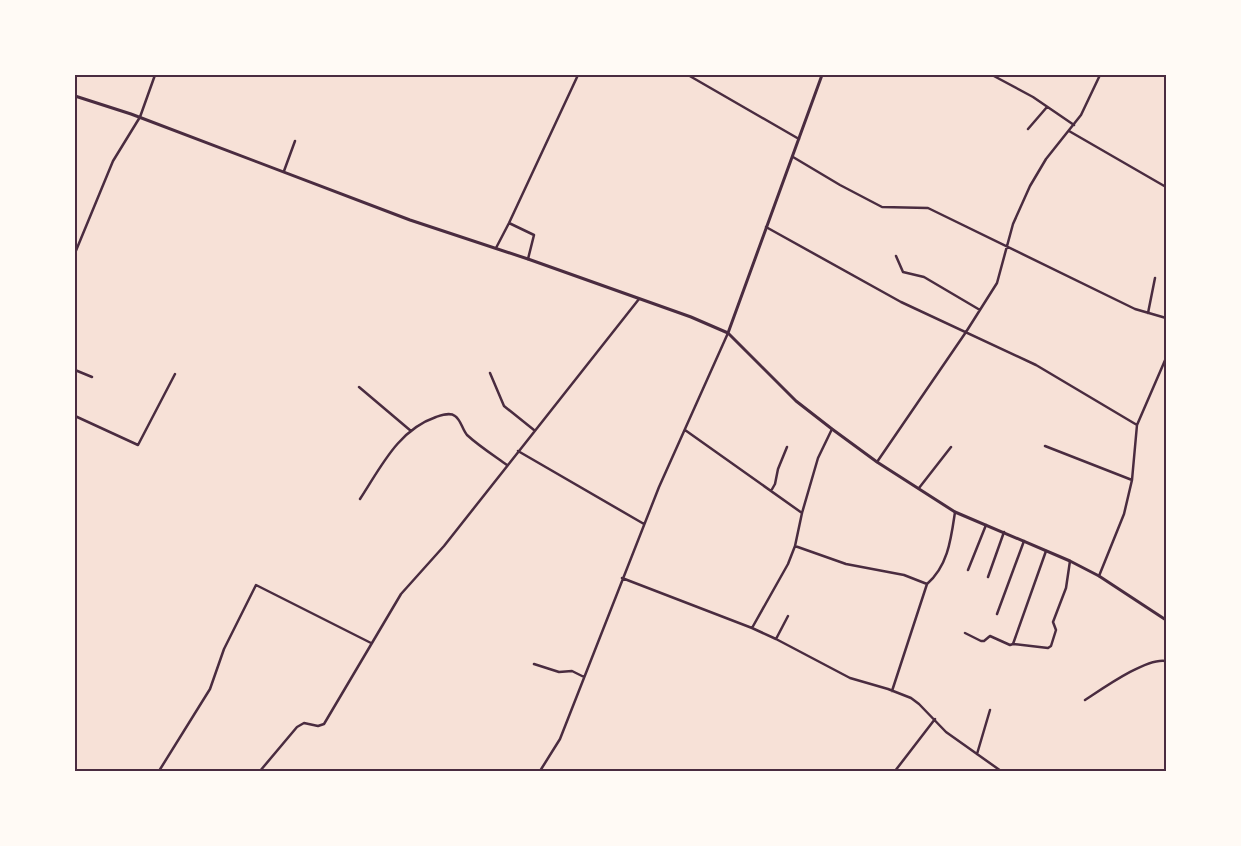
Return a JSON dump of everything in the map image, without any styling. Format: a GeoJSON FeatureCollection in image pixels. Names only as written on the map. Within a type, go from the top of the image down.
{"type":"FeatureCollection","features":[{"type":"Feature","properties":{"kind":"street"},"geometry":{"type":"LineString","coordinates":[[75,253],[113,160],[140,117],[155,75]]}},
{"type":"Feature","properties":{"kind":"street"},"geometry":{"type":"LineString","coordinates":[[496,248],[510,223],[578,75]]}},
{"type":"Feature","properties":{"kind":"street"},"geometry":{"type":"LineString","coordinates":[[688,75],[800,140]]}},
{"type":"Feature","properties":{"kind":"street"},"geometry":{"type":"LineString","coordinates":[[540,771],[560,739],[644,524],[728,333],[800,140],[822,75]]}},
{"type":"Feature","properties":{"kind":"street"},"geometry":{"type":"LineString","coordinates":[[992,75],[1033,97],[1074,125]]}},
{"type":"Feature","properties":{"kind":"street"},"geometry":{"type":"LineString","coordinates":[[877,462],[966,332],[1000,276],[1013,224],[1030,186],[1049,155],[1074,125],[1092,95],[1100,75]]}},
{"type":"Feature","properties":{"kind":"street"},"geometry":{"type":"LineString","coordinates":[[75,96],[140,117],[410,220],[528,258],[691,317],[728,333],[796,401],[877,462],[956,512],[1070,561],[1100,576],[1166,620]]}},
{"type":"Feature","properties":{"kind":"street"},"geometry":{"type":"LineString","coordinates":[[1028,128],[1047,107]]}},
{"type":"Feature","properties":{"kind":"street"},"geometry":{"type":"LineString","coordinates":[[1069,132],[1166,187]]}},
{"type":"Feature","properties":{"kind":"street"},"geometry":{"type":"LineString","coordinates":[[284,171],[295,141]]}},
{"type":"Feature","properties":{"kind":"street"},"geometry":{"type":"LineString","coordinates":[[793,157],[882,207],[928,208],[1135,309],[1166,318]]}},
{"type":"Feature","properties":{"kind":"street"},"geometry":{"type":"LineString","coordinates":[[510,223],[534,235],[528,258]]}},
{"type":"Feature","properties":{"kind":"street"},"geometry":{"type":"LineString","coordinates":[[766,227],[901,302],[1036,365],[1137,425]]}},
{"type":"Feature","properties":{"kind":"street"},"geometry":{"type":"LineString","coordinates":[[896,256],[903,272],[926,278],[980,310]]}},
{"type":"Feature","properties":{"kind":"street"},"geometry":{"type":"LineString","coordinates":[[1148,313],[1155,278]]}},
{"type":"Feature","properties":{"kind":"street"},"geometry":{"type":"LineString","coordinates":[[260,771],[297,727],[304,723],[318,726],[324,724],[401,594],[444,546],[639,299]]}},
{"type":"Feature","properties":{"kind":"street"},"geometry":{"type":"LineString","coordinates":[[1100,576],[1124,514],[1132,480],[1137,425],[1166,358]]}},
{"type":"Feature","properties":{"kind":"street"},"geometry":{"type":"LineString","coordinates":[[75,370],[92,377]]}},
{"type":"Feature","properties":{"kind":"street"},"geometry":{"type":"LineString","coordinates":[[490,373],[504,406],[534,430]]}},
{"type":"Feature","properties":{"kind":"street"},"geometry":{"type":"LineString","coordinates":[[75,416],[138,445],[175,374]]}},
{"type":"Feature","properties":{"kind":"street"},"geometry":{"type":"LineString","coordinates":[[359,386],[411,430]]}},
{"type":"Feature","properties":{"kind":"street"},"geometry":{"type":"LineString","coordinates":[[360,499],[396,443],[411,430],[430,419],[451,414],[456,416],[466,434],[488,452],[507,464]]}},
{"type":"Feature","properties":{"kind":"street"},"geometry":{"type":"LineString","coordinates":[[752,628],[788,564],[795,546],[802,513],[818,458],[832,429]]}},
{"type":"Feature","properties":{"kind":"street"},"geometry":{"type":"LineString","coordinates":[[685,430],[802,513]]}},
{"type":"Feature","properties":{"kind":"street"},"geometry":{"type":"LineString","coordinates":[[1045,446],[1132,480]]}},
{"type":"Feature","properties":{"kind":"street"},"geometry":{"type":"LineString","coordinates":[[919,488],[951,447]]}},
{"type":"Feature","properties":{"kind":"street"},"geometry":{"type":"LineString","coordinates":[[771,491],[786,448]]}},
{"type":"Feature","properties":{"kind":"street"},"geometry":{"type":"LineString","coordinates":[[518,451],[644,524]]}},
{"type":"Feature","properties":{"kind":"street"},"geometry":{"type":"LineString","coordinates":[[892,691],[927,584],[942,568],[956,512]]}},
{"type":"Feature","properties":{"kind":"street"},"geometry":{"type":"LineString","coordinates":[[968,570],[986,524]]}},
{"type":"Feature","properties":{"kind":"street"},"geometry":{"type":"LineString","coordinates":[[988,577],[1004,532]]}},
{"type":"Feature","properties":{"kind":"street"},"geometry":{"type":"LineString","coordinates":[[997,614],[1024,541]]}},
{"type":"Feature","properties":{"kind":"street"},"geometry":{"type":"LineString","coordinates":[[795,546],[846,564],[896,573],[927,584]]}},
{"type":"Feature","properties":{"kind":"street"},"geometry":{"type":"LineString","coordinates":[[1013,644],[1046,551]]}},
{"type":"Feature","properties":{"kind":"street"},"geometry":{"type":"LineString","coordinates":[[965,633],[981,641],[990,636],[1010,645],[1048,648],[1051,646],[1056,630],[1053,622],[1066,588],[1070,561]]}},
{"type":"Feature","properties":{"kind":"street"},"geometry":{"type":"LineString","coordinates":[[622,578],[752,628],[850,678],[892,691],[919,704],[946,732],[1000,771]]}},
{"type":"Feature","properties":{"kind":"street"},"geometry":{"type":"LineString","coordinates":[[159,771],[210,689],[224,649],[255,586],[259,586],[371,643]]}},
{"type":"Feature","properties":{"kind":"street"},"geometry":{"type":"LineString","coordinates":[[776,639],[788,616]]}},
{"type":"Feature","properties":{"kind":"street"},"geometry":{"type":"LineString","coordinates":[[1085,700],[1138,668],[1158,660],[1166,661]]}},
{"type":"Feature","properties":{"kind":"street"},"geometry":{"type":"LineString","coordinates":[[534,664],[558,672],[572,671],[584,677]]}},
{"type":"Feature","properties":{"kind":"street"},"geometry":{"type":"LineString","coordinates":[[976,754],[990,710]]}},
{"type":"Feature","properties":{"kind":"street"},"geometry":{"type":"LineString","coordinates":[[895,771],[935,719]]}}]}
